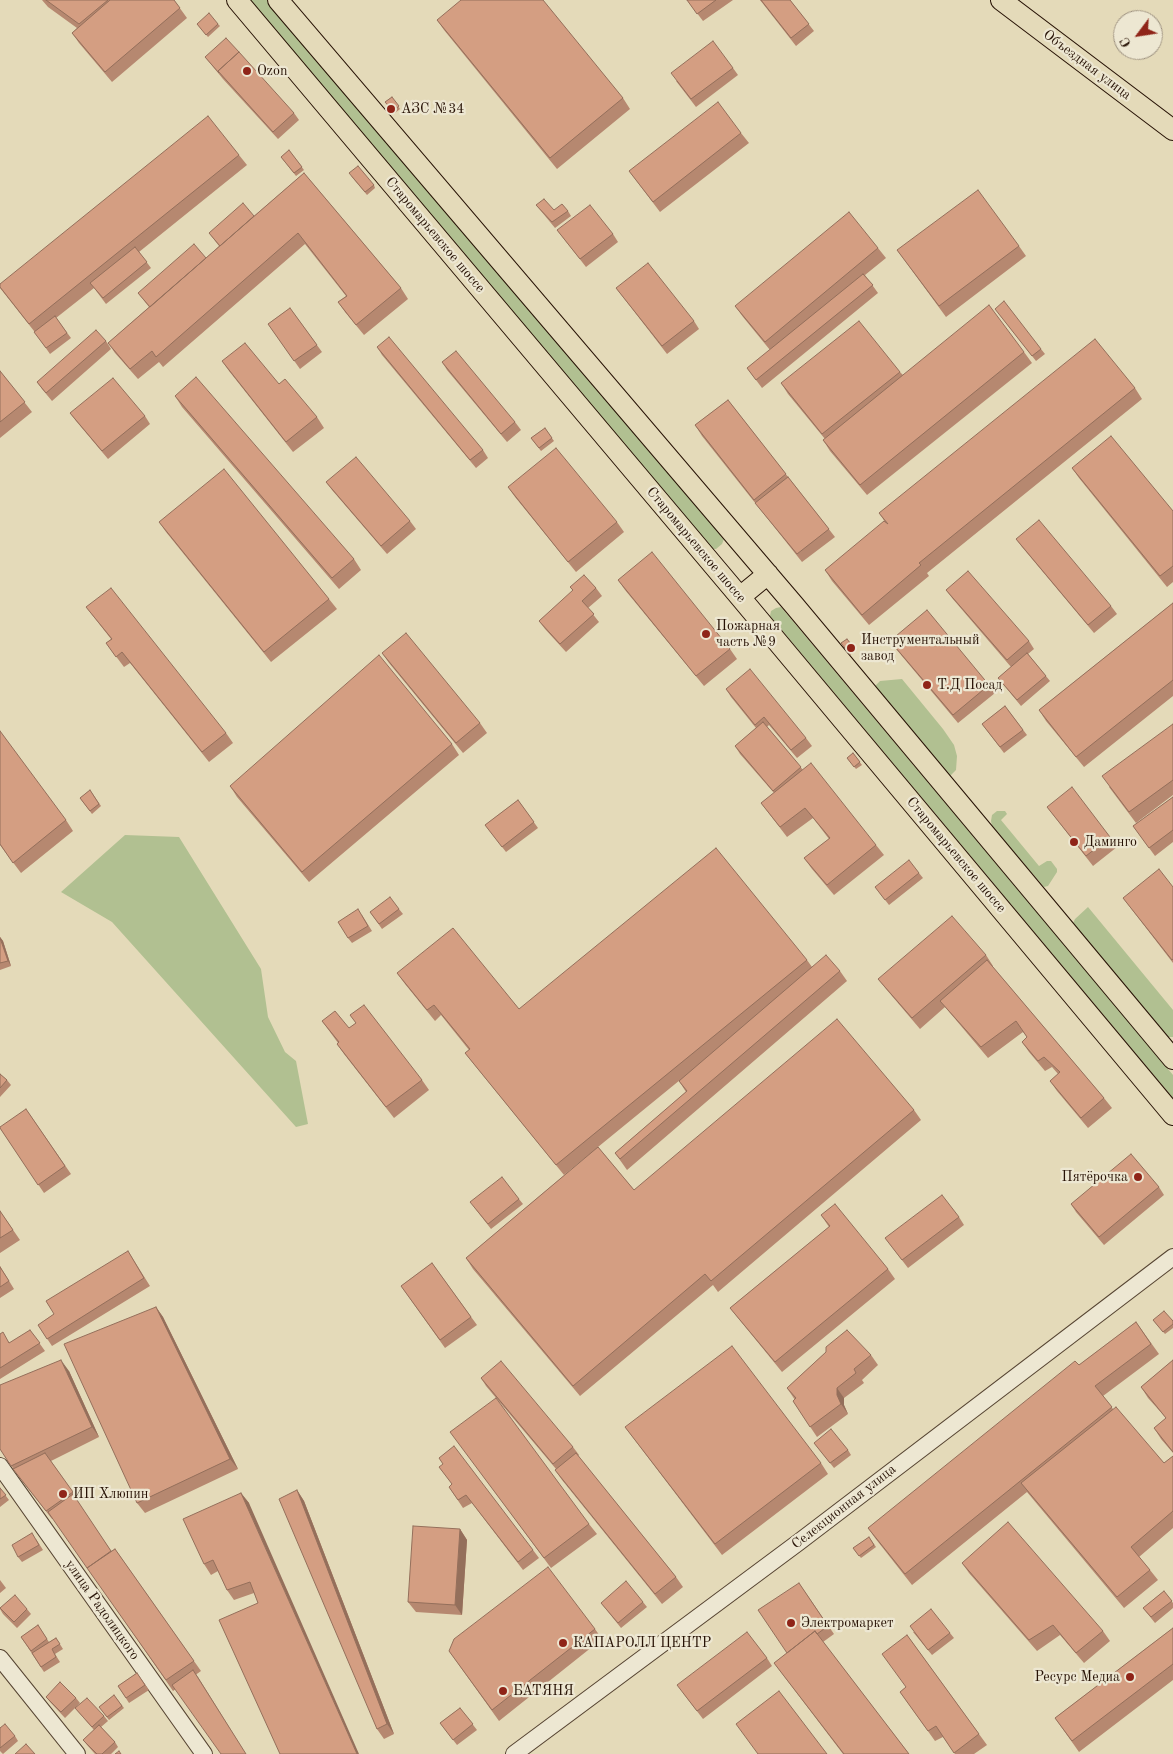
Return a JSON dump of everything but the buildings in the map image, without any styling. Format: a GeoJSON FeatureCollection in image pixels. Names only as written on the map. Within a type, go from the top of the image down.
{"type":"FeatureCollection","features":[{"type":"Feature","properties":{"kind":"main road","name":"Старомарьевское шоссе"},"geometry":{"type":"LineString","coordinates":[[237,0],[1173,1114]]}},
{"type":"Feature","properties":{"kind":"main road"},"geometry":{"type":"LineString","coordinates":[[278,0],[768,574],[1173,1059]]}},
{"type":"Feature","properties":{"kind":"main road","name":"Объездная улица"},"geometry":{"type":"LineString","coordinates":[[1001,0],[1173,130]]}},
{"type":"Feature","properties":{"kind":"main road"},"geometry":{"type":"LineString","coordinates":[[740,597],[768,574]]}},
{"type":"Feature","properties":{"kind":"street","name":"Селекционная улица"},"geometry":{"type":"LineString","coordinates":[[514,1754],[799,1542],[1173,1257]]}},
{"type":"Feature","properties":{"kind":"street","name":"улица Радолицкого"},"geometry":{"type":"LineString","coordinates":[[0,1466],[204,1754]]}},
{"type":"Feature","properties":{"kind":"street"},"geometry":{"type":"LineString","coordinates":[[0,1658],[77,1754]]}},
{"type":"Feature","properties":{"kind":"green space"},"geometry":{"type":"Polygon","coordinates":[[[248,0],[268,0],[724,539],[722,544],[716,549],[712,549],[248,0]]]}},
{"type":"Feature","properties":{"kind":"green space"},"geometry":{"type":"Polygon","coordinates":[[[781,607],[1173,1075],[1173,1098],[770,616],[771,611],[781,607]]]}},
{"type":"Feature","properties":{"kind":"green space"},"geometry":{"type":"Polygon","coordinates":[[[902,679],[954,745],[957,756],[956,770],[950,776],[875,686],[880,681],[902,679]]]}},
{"type":"Feature","properties":{"kind":"green space"},"geometry":{"type":"Polygon","coordinates":[[[997,811],[1005,811],[1007,814],[1001,820],[1039,866],[1047,861],[1051,861],[1057,869],[1048,886],[1044,887],[992,826],[992,815],[997,811]]]}},
{"type":"Feature","properties":{"kind":"green space"},"geometry":{"type":"Polygon","coordinates":[[[125,835],[179,837],[261,969],[268,1017],[285,1052],[296,1061],[308,1124],[296,1127],[112,922],[61,892],[125,835]]]}},
{"type":"Feature","properties":{"kind":"green space"},"geometry":{"type":"Polygon","coordinates":[[[1088,907],[1173,1010],[1173,1037],[1164,1037],[1072,925],[1075,919],[1088,907]]]}},
{"type":"Feature","properties":{"kind":"place","name":"Ozon"},"geometry":{"type":"Point","coordinates":[247,71]}},
{"type":"Feature","properties":{"kind":"place","name":"АЗС №34"},"geometry":{"type":"Point","coordinates":[391,109]}},
{"type":"Feature","properties":{"kind":"place","name":"Пожарная часть №9"},"geometry":{"type":"Point","coordinates":[706,634]}},
{"type":"Feature","properties":{"kind":"place","name":"Инструментальный завод"},"geometry":{"type":"Point","coordinates":[851,648]}},
{"type":"Feature","properties":{"kind":"place","name":"Т.Д Посад"},"geometry":{"type":"Point","coordinates":[927,685]}},
{"type":"Feature","properties":{"kind":"place","name":"Даминго"},"geometry":{"type":"Point","coordinates":[1074,842]}},
{"type":"Feature","properties":{"kind":"place","name":"Пятёрочка"},"geometry":{"type":"Point","coordinates":[1138,1177]}},
{"type":"Feature","properties":{"kind":"place","name":"ИП Хлюпин"},"geometry":{"type":"Point","coordinates":[63,1494]}},
{"type":"Feature","properties":{"kind":"place","name":"Электромаркет"},"geometry":{"type":"Point","coordinates":[791,1623]}},
{"type":"Feature","properties":{"kind":"place","name":"КАПАРОЛЛ ЦЕНТР"},"geometry":{"type":"Point","coordinates":[563,1643]}},
{"type":"Feature","properties":{"kind":"place","name":"Ресурс Медиа"},"geometry":{"type":"Point","coordinates":[1130,1677]}},
{"type":"Feature","properties":{"kind":"place","name":"БАТЯНЯ"},"geometry":{"type":"Point","coordinates":[503,1691]}}]}
